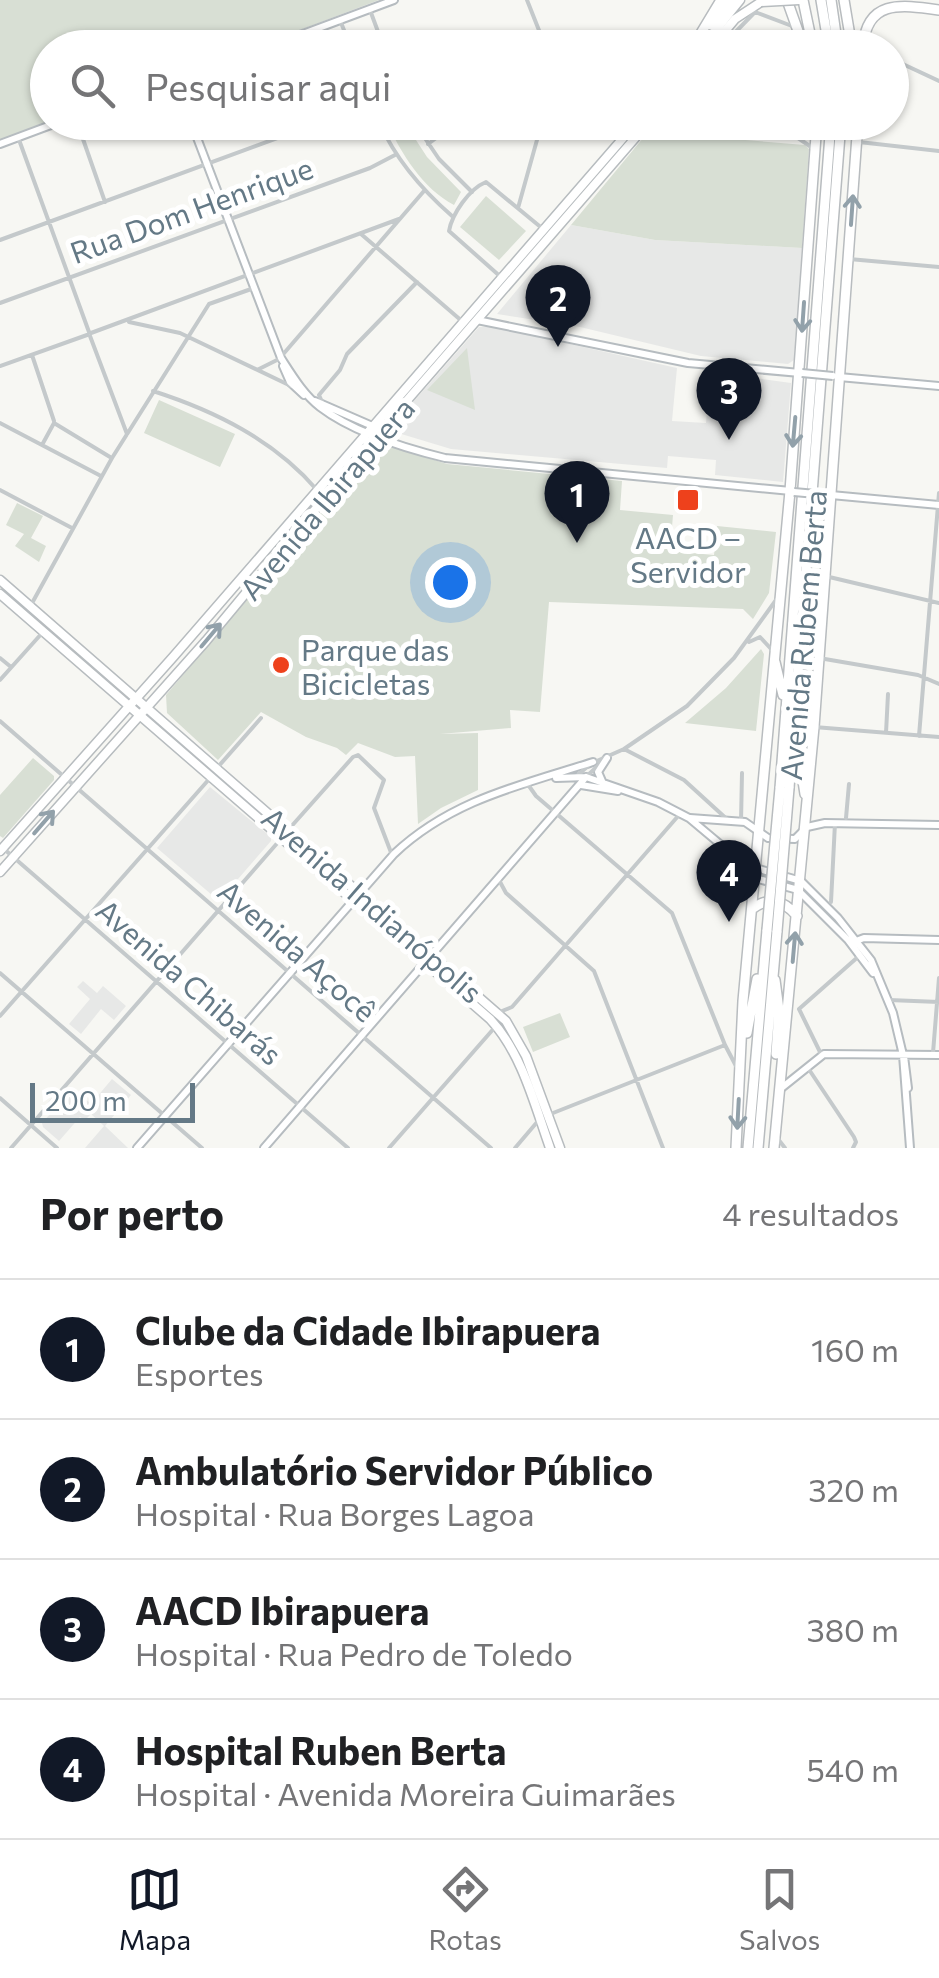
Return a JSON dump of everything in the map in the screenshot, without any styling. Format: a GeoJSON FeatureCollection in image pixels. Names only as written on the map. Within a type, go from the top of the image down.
{"type":"FeatureCollection","features":[{"type":"Feature","properties":{"kind":"highway"},"geometry":{"type":"LineString","coordinates":[[787,0],[798,30]]}},
{"type":"Feature","properties":{"kind":"highway"},"geometry":{"type":"LineString","coordinates":[[801,0],[811,30]]}},
{"type":"Feature","properties":{"kind":"highway"},"geometry":{"type":"LineString","coordinates":[[821,0],[826,30]]}},
{"type":"Feature","properties":{"kind":"highway"},"geometry":{"type":"LineString","coordinates":[[837,30],[838,0]]}},
{"type":"Feature","properties":{"kind":"highway"},"geometry":{"type":"LineString","coordinates":[[838,0],[847,30]]}},
{"type":"Feature","properties":{"kind":"highway"},"geometry":{"type":"LineString","coordinates":[[705,30],[716,3]]}},
{"type":"Feature","properties":{"kind":"highway"},"geometry":{"type":"LineString","coordinates":[[867,30],[868,19],[883,8],[898,4],[939,10]]}},
{"type":"Feature","properties":{"kind":"highway"},"geometry":{"type":"LineString","coordinates":[[712,30],[732,10]]}},
{"type":"Feature","properties":{"kind":"highway"},"geometry":{"type":"LineString","coordinates":[[736,1148],[758,834],[792,491],[819,140]]}},
{"type":"Feature","properties":{"kind":"highway","name":"Avenida Rubem Berta"},"geometry":{"type":"LineString","coordinates":[[785,788],[786,708],[827,140]]}},
{"type":"Feature","properties":{"kind":"highway","name":"Avenida Rubem Berta"},"geometry":{"type":"LineString","coordinates":[[758,1148],[772,930],[806,599],[840,140]]}},
{"type":"Feature","properties":{"kind":"highway","name":"Avenida Rubem Berta"},"geometry":{"type":"LineString","coordinates":[[774,1148],[780,1076],[794,1008],[798,885],[814,728],[836,377],[856,142]]}},
{"type":"Feature","properties":{"kind":"highway"},"geometry":{"type":"LineString","coordinates":[[806,599],[801,780],[806,796]]}},
{"type":"Feature","properties":{"kind":"highway"},"geometry":{"type":"LineString","coordinates":[[774,654],[786,708]]}},
{"type":"Feature","properties":{"kind":"highway"},"geometry":{"type":"LineString","coordinates":[[752,909],[764,902],[779,902],[797,916]]}},
{"type":"Feature","properties":{"kind":"highway","name":"Avenida Rubem Berta"},"geometry":{"type":"LineString","coordinates":[[748,1148],[764,955],[772,930]]}},
{"type":"Feature","properties":{"kind":"highway"},"geometry":{"type":"LineString","coordinates":[[740,1074],[764,955]]}},
{"type":"Feature","properties":{"kind":"highway"},"geometry":{"type":"LineString","coordinates":[[772,973],[779,1001],[776,1064],[780,1076]]}},
{"type":"Feature","properties":{"kind":"main road"},"geometry":{"type":"LineString","coordinates":[[732,10],[740,0]]}},
{"type":"Feature","properties":{"kind":"main road"},"geometry":{"type":"LineString","coordinates":[[732,10],[762,1],[801,0]]}},
{"type":"Feature","properties":{"kind":"main road","name":"Avenida Ibirapuera"},"geometry":{"type":"LineString","coordinates":[[0,872],[206,642],[463,322],[621,140]]}},
{"type":"Feature","properties":{"kind":"main road","name":"Avenida Ibirapuera"},"geometry":{"type":"LineString","coordinates":[[1,848],[317,490],[477,320],[633,140]]}},
{"type":"Feature","properties":{"kind":"main road"},"geometry":{"type":"LineString","coordinates":[[477,320],[478,304]]}},
{"type":"Feature","properties":{"kind":"main road"},"geometry":{"type":"LineString","coordinates":[[377,430],[387,440]]}},
{"type":"Feature","properties":{"kind":"main road","name":"Avenida Indianópolis"},"geometry":{"type":"LineString","coordinates":[[0,580],[498,1013],[520,1044],[550,1148]]}},
{"type":"Feature","properties":{"kind":"main road","name":"Avenida Indianópolis"},"geometry":{"type":"LineString","coordinates":[[0,594],[496,1026],[508,1042],[560,1148]]}},
{"type":"Feature","properties":{"kind":"main road"},"geometry":{"type":"LineString","coordinates":[[43,632],[66,638]]}},
{"type":"Feature","properties":{"kind":"main road"},"geometry":{"type":"LineString","coordinates":[[160,690],[160,720]]}},
{"type":"Feature","properties":{"kind":"street"},"geometry":{"type":"LineString","coordinates":[[313,30],[394,0]]}},
{"type":"Feature","properties":{"kind":"street"},"geometry":{"type":"LineString","coordinates":[[527,0],[539,30]]}},
{"type":"Feature","properties":{"kind":"street"},"geometry":{"type":"LineString","coordinates":[[369,9],[377,30]]}},
{"type":"Feature","properties":{"kind":"street"},"geometry":{"type":"LineString","coordinates":[[738,30],[755,12],[797,30]]}},
{"type":"Feature","properties":{"kind":"street"},"geometry":{"type":"LineString","coordinates":[[340,20],[344,30]]}},
{"type":"Feature","properties":{"kind":"street"},"geometry":{"type":"LineString","coordinates":[[909,67],[939,82]]}},
{"type":"Feature","properties":{"kind":"street"},"geometry":{"type":"LineString","coordinates":[[0,144],[30,133]]}},
{"type":"Feature","properties":{"kind":"street"},"geometry":{"type":"LineString","coordinates":[[18,137],[127,434]]}},
{"type":"Feature","properties":{"kind":"street"},"geometry":{"type":"LineString","coordinates":[[83,140],[105,202]]}},
{"type":"Feature","properties":{"kind":"street"},"geometry":{"type":"LineString","coordinates":[[198,140],[284,374],[298,388]]}},
{"type":"Feature","properties":{"kind":"street"},"geometry":{"type":"LineString","coordinates":[[0,240],[273,140]]}},
{"type":"Feature","properties":{"kind":"street"},"geometry":{"type":"LineString","coordinates":[[388,140],[424,190],[454,216]]}},
{"type":"Feature","properties":{"kind":"street"},"geometry":{"type":"LineString","coordinates":[[425,140],[472,192]]}},
{"type":"Feature","properties":{"kind":"street"},"geometry":{"type":"LineString","coordinates":[[428,144],[433,140]]}},
{"type":"Feature","properties":{"kind":"street"},"geometry":{"type":"LineString","coordinates":[[518,208],[537,140]]}},
{"type":"Feature","properties":{"kind":"street"},"geometry":{"type":"LineString","coordinates":[[801,140],[816,150]]}},
{"type":"Feature","properties":{"kind":"street"},"geometry":{"type":"LineString","coordinates":[[856,142],[939,151]]}},
{"type":"Feature","properties":{"kind":"street","name":"Rua Dom Henrique"},"geometry":{"type":"LineString","coordinates":[[0,302],[370,168],[395,155]]}},
{"type":"Feature","properties":{"kind":"street"},"geometry":{"type":"LineString","coordinates":[[502,278],[450,234],[448,226],[472,192],[486,182],[543,229]]}},
{"type":"Feature","properties":{"kind":"street"},"geometry":{"type":"LineString","coordinates":[[259,369],[281,358],[424,190]]}},
{"type":"Feature","properties":{"kind":"street"},"geometry":{"type":"LineString","coordinates":[[0,366],[398,220]]}},
{"type":"Feature","properties":{"kind":"street"},"geometry":{"type":"LineString","coordinates":[[361,234],[463,322]]}},
{"type":"Feature","properties":{"kind":"street"},"geometry":{"type":"LineString","coordinates":[[849,259],[939,267]]}},
{"type":"Feature","properties":{"kind":"street"},"geometry":{"type":"LineString","coordinates":[[319,399],[347,354],[417,282]]}},
{"type":"Feature","properties":{"kind":"street"},"geometry":{"type":"LineString","coordinates":[[30,606],[112,458],[209,304],[254,288]]}},
{"type":"Feature","properties":{"kind":"street"},"geometry":{"type":"LineString","coordinates":[[204,292],[209,304]]}},
{"type":"Feature","properties":{"kind":"street"},"geometry":{"type":"LineString","coordinates":[[477,320],[688,363],[939,386]]}},
{"type":"Feature","properties":{"kind":"street"},"geometry":{"type":"LineString","coordinates":[[124,322],[188,336],[377,430]]}},
{"type":"Feature","properties":{"kind":"street"},"geometry":{"type":"LineString","coordinates":[[32,355],[54,423],[112,458]]}},
{"type":"Feature","properties":{"kind":"street"},"geometry":{"type":"LineString","coordinates":[[154,391],[196,406],[250,433],[292,464],[317,490]]}},
{"type":"Feature","properties":{"kind":"street"},"geometry":{"type":"LineString","coordinates":[[0,423],[102,476]]}},
{"type":"Feature","properties":{"kind":"street"},"geometry":{"type":"LineString","coordinates":[[42,445],[54,423]]}},
{"type":"Feature","properties":{"kind":"street"},"geometry":{"type":"LineString","coordinates":[[387,440],[469,462],[938,505]]}},
{"type":"Feature","properties":{"kind":"street"},"geometry":{"type":"LineString","coordinates":[[0,490],[72,528]]}},
{"type":"Feature","properties":{"kind":"street"},"geometry":{"type":"LineString","coordinates":[[919,736],[939,493]]}},
{"type":"Feature","properties":{"kind":"street"},"geometry":{"type":"LineString","coordinates":[[825,576],[939,603]]}},
{"type":"Feature","properties":{"kind":"street"},"geometry":{"type":"LineString","coordinates":[[535,782],[624,749],[688,706],[742,648],[779,596]]}},
{"type":"Feature","properties":{"kind":"street"},"geometry":{"type":"LineString","coordinates":[[742,648],[760,637],[764,630],[760,625]]}},
{"type":"Feature","properties":{"kind":"street"},"geometry":{"type":"LineString","coordinates":[[0,680],[43,632]]}},
{"type":"Feature","properties":{"kind":"street"},"geometry":{"type":"LineString","coordinates":[[760,637],[774,654]]}},
{"type":"Feature","properties":{"kind":"street"},"geometry":{"type":"LineString","coordinates":[[0,658],[11,667]]}},
{"type":"Feature","properties":{"kind":"street"},"geometry":{"type":"LineString","coordinates":[[819,658],[939,684]]}},
{"type":"Feature","properties":{"kind":"street"},"geometry":{"type":"LineString","coordinates":[[886,733],[888,694]]}},
{"type":"Feature","properties":{"kind":"street"},"geometry":{"type":"LineString","coordinates":[[217,768],[261,718]]}},
{"type":"Feature","properties":{"kind":"street","name":"Avenida Açocê"},"geometry":{"type":"LineString","coordinates":[[0,721],[491,1148]]}},
{"type":"Feature","properties":{"kind":"street"},"geometry":{"type":"LineString","coordinates":[[814,728],[939,737]]}},
{"type":"Feature","properties":{"kind":"street"},"geometry":{"type":"LineString","coordinates":[[624,749],[684,780],[730,821]]}},
{"type":"Feature","properties":{"kind":"street"},"geometry":{"type":"LineString","coordinates":[[581,776],[615,753]]}},
{"type":"Feature","properties":{"kind":"street"},"geometry":{"type":"LineString","coordinates":[[11,1148],[353,757],[360,756],[383,778],[384,788],[375,800],[374,811],[392,856]]}},
{"type":"Feature","properties":{"kind":"street"},"geometry":{"type":"LineString","coordinates":[[602,782],[598,772],[607,758]]}},
{"type":"Feature","properties":{"kind":"street"},"geometry":{"type":"LineString","coordinates":[[264,1148],[499,880],[580,785],[581,776],[594,762]]}},
{"type":"Feature","properties":{"kind":"street"},"geometry":{"type":"LineString","coordinates":[[741,822],[742,773]]}},
{"type":"Feature","properties":{"kind":"street"},"geometry":{"type":"LineString","coordinates":[[138,1148],[392,856],[452,810],[517,785],[581,776],[642,796],[689,818],[756,873],[798,885],[871,960],[884,991]]}},
{"type":"Feature","properties":{"kind":"street"},"geometry":{"type":"LineString","coordinates":[[0,1016],[210,777]]}},
{"type":"Feature","properties":{"kind":"street"},"geometry":{"type":"LineString","coordinates":[[535,782],[556,813],[676,918],[724,1044],[740,1074]]}},
{"type":"Feature","properties":{"kind":"street"},"geometry":{"type":"LineString","coordinates":[[846,818],[849,784]]}},
{"type":"Feature","properties":{"kind":"street"},"geometry":{"type":"LineString","coordinates":[[580,785],[628,792]]}},
{"type":"Feature","properties":{"kind":"street"},"geometry":{"type":"LineString","coordinates":[[498,1013],[512,1007],[680,814]]}},
{"type":"Feature","properties":{"kind":"street"},"geometry":{"type":"LineString","coordinates":[[689,818],[741,822],[758,834],[777,840],[795,839],[804,828],[818,824],[939,826]]}},
{"type":"Feature","properties":{"kind":"street"},"geometry":{"type":"LineString","coordinates":[[708,836],[716,820]]}},
{"type":"Feature","properties":{"kind":"street"},"geometry":{"type":"LineString","coordinates":[[832,902],[835,823]]}},
{"type":"Feature","properties":{"kind":"street","name":"Avenida Chibarás"},"geometry":{"type":"LineString","coordinates":[[1,848],[348,1148]]}},
{"type":"Feature","properties":{"kind":"street"},"geometry":{"type":"LineString","coordinates":[[499,880],[506,893],[599,980],[663,1148]]}},
{"type":"Feature","properties":{"kind":"street"},"geometry":{"type":"LineString","coordinates":[[855,942],[864,938],[939,940]]}},
{"type":"Feature","properties":{"kind":"street"},"geometry":{"type":"LineString","coordinates":[[855,942],[889,1000],[903,1055],[912,1148]]}},
{"type":"Feature","properties":{"kind":"street"},"geometry":{"type":"LineString","coordinates":[[822,1054],[794,1008],[861,955]]}},
{"type":"Feature","properties":{"kind":"street"},"geometry":{"type":"LineString","coordinates":[[0,973],[202,1148]]}},
{"type":"Feature","properties":{"kind":"street"},"geometry":{"type":"LineString","coordinates":[[779,1090],[822,1054],[936,1055],[939,978]]}},
{"type":"Feature","properties":{"kind":"street"},"geometry":{"type":"LineString","coordinates":[[889,1000],[938,1002]]}},
{"type":"Feature","properties":{"kind":"street"},"geometry":{"type":"LineString","coordinates":[[389,1148],[496,1026]]}},
{"type":"Feature","properties":{"kind":"street"},"geometry":{"type":"LineString","coordinates":[[515,1148],[544,1117],[724,1044]]}},
{"type":"Feature","properties":{"kind":"street"},"geometry":{"type":"LineString","coordinates":[[807,1066],[854,1137],[853,1148]]}},
{"type":"Feature","properties":{"kind":"street"},"geometry":{"type":"LineString","coordinates":[[0,1098],[58,1148]]}},
{"type":"Feature","properties":{"kind":"street"},"geometry":{"type":"LineString","coordinates":[[775,1136],[786,1148]]}},
{"type":"Feature","properties":{"kind":"shaded area"},"geometry":{"type":"Polygon","coordinates":[[[0,0],[379,0],[300,30],[30,30],[30,129],[0,140],[0,0]]]}},
{"type":"Feature","properties":{"kind":"shaded area"},"geometry":{"type":"Polygon","coordinates":[[[396,140],[416,140],[461,192],[454,205],[432,190],[396,140]]]}},
{"type":"Feature","properties":{"kind":"shaded area"},"geometry":{"type":"Polygon","coordinates":[[[641,140],[745,140],[805,145],[809,149],[802,248],[655,240],[571,225],[641,140]]]}},
{"type":"Feature","properties":{"kind":"shaded area"},"geometry":{"type":"Polygon","coordinates":[[[486,196],[526,231],[499,260],[460,227],[486,196]]]}},
{"type":"Feature","properties":{"kind":"shaded area"},"geometry":{"type":"Polygon","coordinates":[[[571,225],[655,240],[802,248],[794,360],[788,364],[701,356],[580,327],[497,314],[571,225]]]}},
{"type":"Feature","properties":{"kind":"shaded area"},"geometry":{"type":"Polygon","coordinates":[[[479,327],[677,368],[672,421],[706,423],[710,372],[791,383],[783,482],[715,475],[716,460],[668,456],[667,468],[451,449],[398,433],[400,417],[479,327]]]}},
{"type":"Feature","properties":{"kind":"shaded area"},"geometry":{"type":"Polygon","coordinates":[[[467,348],[475,410],[427,390],[467,348]]]}},
{"type":"Feature","properties":{"kind":"shaded area"},"geometry":{"type":"Polygon","coordinates":[[[159,400],[235,434],[220,467],[144,433],[159,400]]]}},
{"type":"Feature","properties":{"kind":"shaded area"},"geometry":{"type":"Polygon","coordinates":[[[384,444],[447,464],[622,481],[620,510],[673,515],[670,551],[714,555],[717,526],[776,532],[769,593],[753,619],[743,609],[549,602],[540,712],[510,710],[511,728],[440,734],[478,733],[478,790],[418,824],[415,756],[395,757],[358,743],[346,755],[261,712],[218,760],[167,713],[166,695],[384,444]]]}},
{"type":"Feature","properties":{"kind":"shaded area"},"geometry":{"type":"Polygon","coordinates":[[[17,503],[43,516],[31,538],[46,546],[39,562],[15,546],[24,534],[6,525],[17,503]]]}},
{"type":"Feature","properties":{"kind":"shaded area"},"geometry":{"type":"Polygon","coordinates":[[[761,649],[764,654],[756,731],[685,723],[726,688],[761,649]]]}},
{"type":"Feature","properties":{"kind":"shaded area"},"geometry":{"type":"Polygon","coordinates":[[[33,758],[54,780],[3,838],[0,795],[33,758]]]}},
{"type":"Feature","properties":{"kind":"shaded area"},"geometry":{"type":"Polygon","coordinates":[[[210,787],[271,837],[219,901],[157,848],[210,787]]]}},
{"type":"Feature","properties":{"kind":"shaded area"},"geometry":{"type":"Polygon","coordinates":[[[83,981],[97,993],[103,986],[126,1006],[114,1020],[101,1009],[81,1034],[69,1024],[90,999],[77,987],[83,981]]]}},
{"type":"Feature","properties":{"kind":"shaded area"},"geometry":{"type":"Polygon","coordinates":[[[560,1013],[570,1037],[533,1052],[523,1027],[560,1013]]]}},
{"type":"Feature","properties":{"kind":"shaded area"},"geometry":{"type":"Polygon","coordinates":[[[112,1079],[131,1095],[105,1126],[128,1148],[85,1148],[104,1126],[91,1114],[85,1120],[80,1117],[59,1141],[43,1127],[42,1123],[73,1088],[91,1104],[112,1079]]]}},
{"type":"Feature","properties":{"kind":"place","name":"Ambulatório Servidor Público"},"geometry":{"type":"Point","coordinates":[558,347]}},
{"type":"Feature","properties":{"kind":"place","name":"AACD Ibirapuera"},"geometry":{"type":"Point","coordinates":[729,440]}},
{"type":"Feature","properties":{"kind":"place","name":"AACD – Servidor"},"geometry":{"type":"Point","coordinates":[688,500]}},
{"type":"Feature","properties":{"kind":"place","name":"Clube da Cidade Ibirapuera"},"geometry":{"type":"Point","coordinates":[577,543]}},
{"type":"Feature","properties":{"kind":"place","name":"Parque das Bicicletas"},"geometry":{"type":"Point","coordinates":[281,665]}},
{"type":"Feature","properties":{"kind":"place","name":"Hospital Ruben Berta"},"geometry":{"type":"Point","coordinates":[729,922]}}]}
